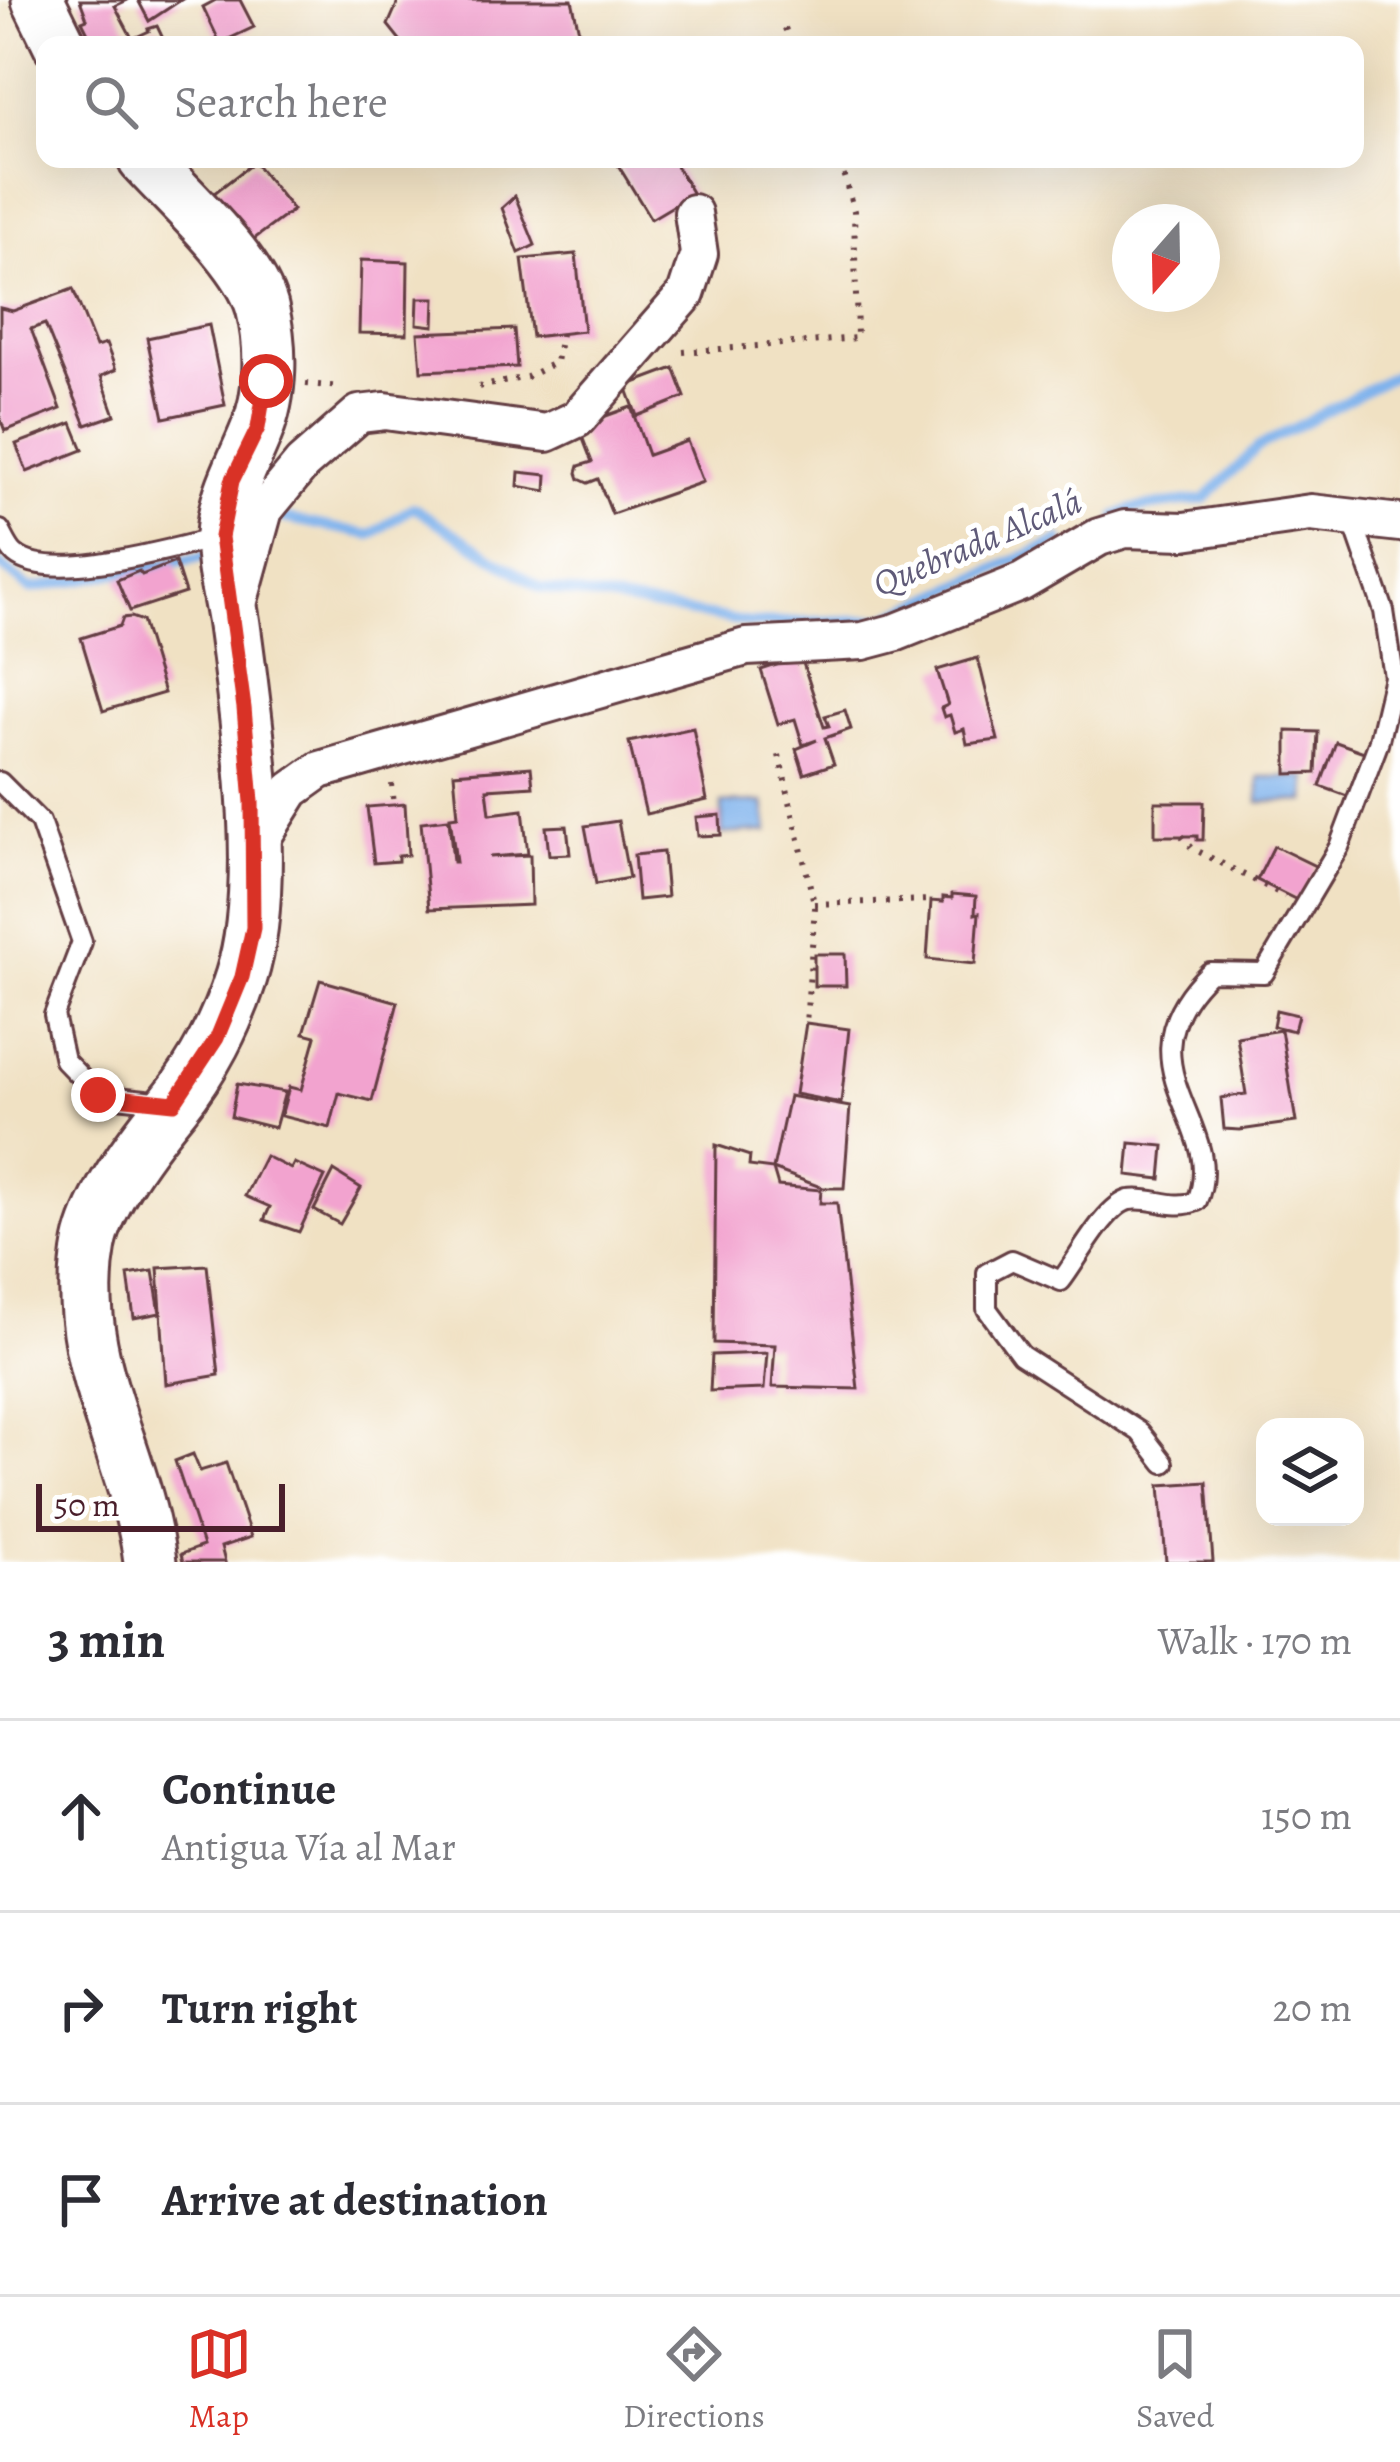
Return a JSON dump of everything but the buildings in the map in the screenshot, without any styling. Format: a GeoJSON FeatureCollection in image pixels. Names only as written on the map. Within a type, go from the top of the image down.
{"type":"FeatureCollection","features":[{"type":"Feature","properties":{"kind":"main road"},"geometry":{"type":"LineString","coordinates":[[38,0],[56,36]]}},
{"type":"Feature","properties":{"kind":"main road"},"geometry":{"type":"LineString","coordinates":[[150,1562],[146,1526],[99,1390],[84,1303],[91,1240],[118,1180],[217,1038],[242,977],[253,928],[246,731],[221,537],[232,481],[258,428],[271,358],[261,302],[229,251],[152,168]]}},
{"type":"Feature","properties":{"kind":"street"},"geometry":{"type":"LineString","coordinates":[[233,620],[264,510],[302,464],[359,415],[385,411],[547,433],[577,419],[686,294],[699,254],[693,213]]}},
{"type":"Feature","properties":{"kind":"street"},"geometry":{"type":"LineString","coordinates":[[253,852],[292,790],[320,770],[355,757],[746,647],[862,640],[897,632],[1022,583],[1099,537],[1124,529],[1184,531],[1311,513],[1400,524]]}},
{"type":"Feature","properties":{"kind":"lane"},"geometry":{"type":"LineString","coordinates":[[1164,1463],[1140,1432],[1022,1355],[987,1309],[987,1273],[1012,1260],[1061,1281],[1106,1214],[1130,1200],[1183,1207],[1197,1202],[1204,1184],[1204,1161],[1176,1092],[1172,1039],[1178,1010],[1210,972],[1264,973],[1339,847],[1378,744],[1394,677],[1384,611],[1352,519]]}},
{"type":"Feature","properties":{"kind":"lane"},"geometry":{"type":"LineString","coordinates":[[0,530],[14,554],[68,567],[221,537]]}},
{"type":"Feature","properties":{"kind":"lane"},"geometry":{"type":"LineString","coordinates":[[0,782],[40,822],[82,942],[54,1015],[64,1060],[98,1095],[174,1103]]}},
{"type":"Feature","properties":{"kind":"path"},"geometry":{"type":"LineString","coordinates":[[785,28],[789,36]]}},
{"type":"Feature","properties":{"kind":"path"},"geometry":{"type":"LineString","coordinates":[[637,355],[857,338],[854,211],[841,168]]}},
{"type":"Feature","properties":{"kind":"path"},"geometry":{"type":"LineString","coordinates":[[778,755],[814,904],[806,1023]]}},
{"type":"Feature","properties":{"kind":"path"},"geometry":{"type":"LineString","coordinates":[[1183,836],[1192,848],[1304,906]]}},
{"type":"Feature","properties":{"kind":"path"},"geometry":{"type":"LineString","coordinates":[[814,904],[931,901]]}},
{"type":"Feature","properties":{"kind":"water"},"geometry":{"type":"Polygon","coordinates":[[[1259,777],[1307,777],[1306,801],[1259,802],[1259,777]]]}},
{"type":"Feature","properties":{"kind":"water"},"geometry":{"type":"Polygon","coordinates":[[[764,802],[768,831],[722,834],[722,803],[764,802]]]}},
{"type":"Feature","properties":{"kind":"waterway","name":"Quebrada Alcalá"},"geometry":{"type":"LineString","coordinates":[[1116,516],[1131,509],[1205,499],[1258,447],[1400,372]]}},
{"type":"Feature","properties":{"kind":"waterway","name":"Quebrada Alcalá"},"geometry":{"type":"LineString","coordinates":[[283,518],[371,535],[413,507],[541,588],[751,623],[883,619],[1060,540]]}},
{"type":"Feature","properties":{"kind":"waterway","name":"Quebrada Alcalá"},"geometry":{"type":"LineString","coordinates":[[0,565],[30,589],[208,556]]}},
{"type":"Feature","properties":{"kind":"route"},"geometry":{"type":"LineString","coordinates":[[98,1095],[174,1103],[217,1038],[242,977],[253,928],[252,802],[221,537],[232,481],[258,428],[266,381]]}}]}
